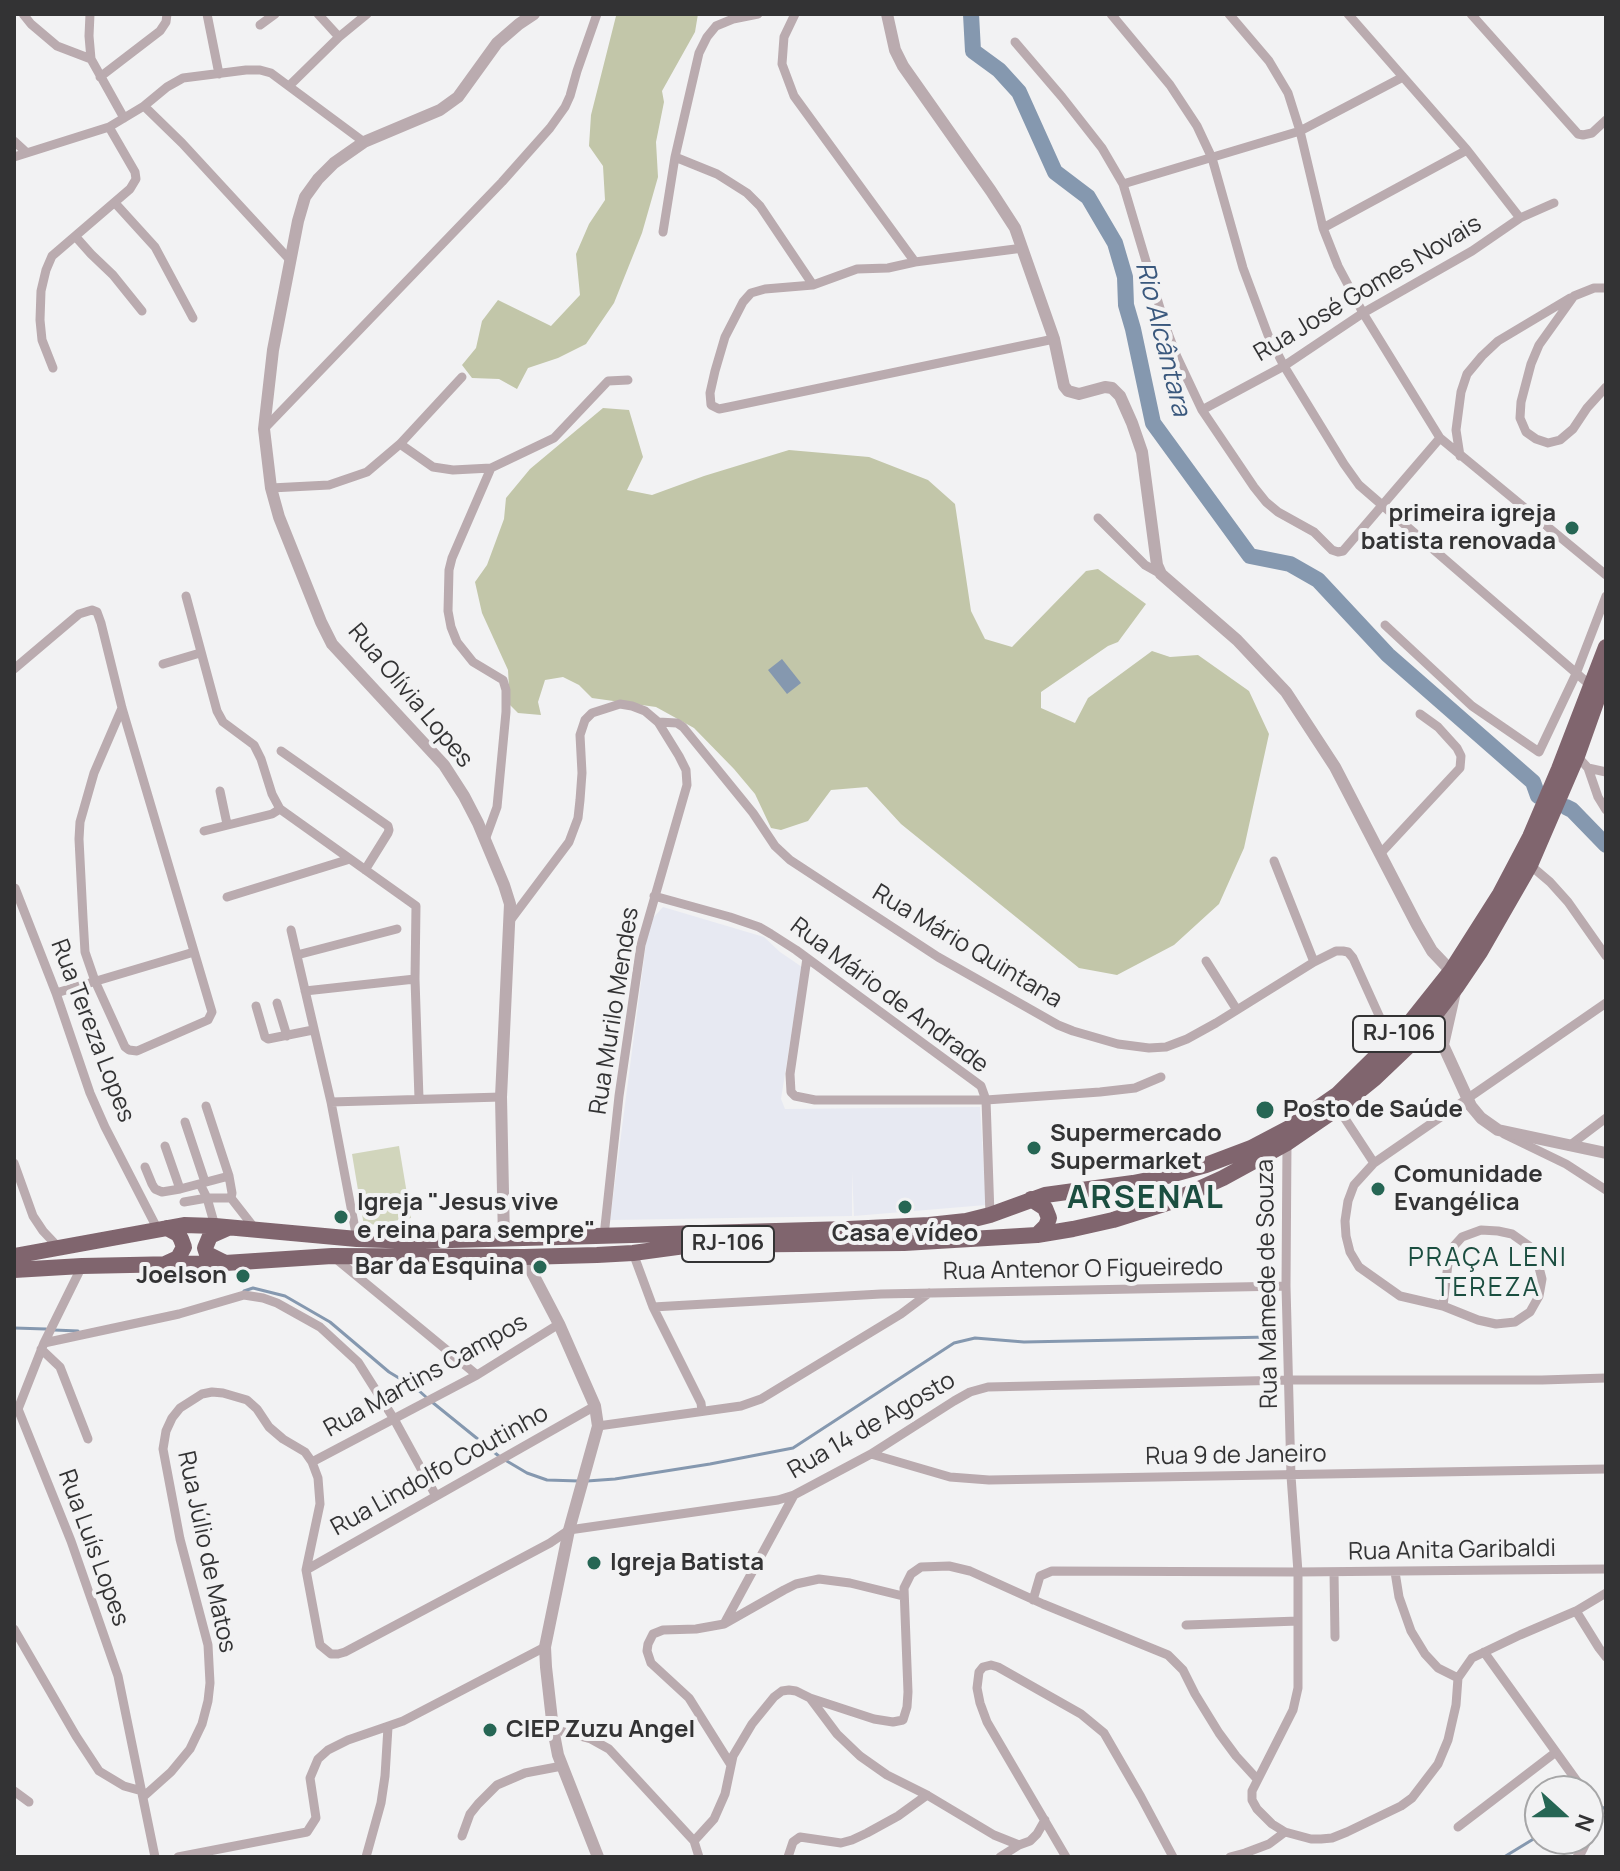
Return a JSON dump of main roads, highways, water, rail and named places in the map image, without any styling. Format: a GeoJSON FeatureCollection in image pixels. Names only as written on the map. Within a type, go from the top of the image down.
{"type":"FeatureCollection","features":[{"type":"Feature","properties":{"kind":"highway","name":"RJ-106"},"geometry":{"type":"LineString","coordinates":[[14,1270],[332,1256],[524,1257],[633,1253],[692,1245],[904,1243],[1037,1235],[1113,1220],[1170,1202],[1223,1178],[1287,1143],[1338,1108],[1417,1038],[1535,839],[1564,772],[1590,685],[1606,647]]}},
{"type":"Feature","properties":{"kind":"highway","name":"RJ-106"},"geometry":{"type":"LineString","coordinates":[[1564,772],[1582,762],[1606,674]]}},
{"type":"Feature","properties":{"kind":"highway","name":"RJ-106"},"geometry":{"type":"LineString","coordinates":[[14,1256],[184,1225],[415,1241],[929,1225],[990,1215],[1031,1199],[1064,1191],[1163,1177],[1251,1148],[1289,1128],[1338,1094],[1454,978],[1504,913],[1530,865],[1535,839]]}},
{"type":"Feature","properties":{"kind":"highway"},"geometry":{"type":"LineString","coordinates":[[1031,1199],[1045,1208],[1049,1218],[1037,1235]]}},
{"type":"Feature","properties":{"kind":"highway"},"geometry":{"type":"LineString","coordinates":[[222,1227],[210,1236],[205,1248],[207,1254],[225,1263]]}},
{"type":"Feature","properties":{"kind":"highway"},"geometry":{"type":"LineString","coordinates":[[162,1229],[178,1234],[184,1247],[178,1258],[164,1265]]}},
{"type":"Feature","properties":{"kind":"water"},"geometry":{"type":"Polygon","coordinates":[[[782,659],[801,683],[787,694],[768,670],[782,659]]]}},
{"type":"Feature","properties":{"kind":"waterway","name":"Rio Alcântara"},"geometry":{"type":"LineString","coordinates":[[971,14],[973,51],[999,70],[1019,92],[1055,172],[1088,197],[1115,243],[1125,277],[1126,305],[1153,423],[1250,556],[1290,564],[1318,580],[1388,655],[1533,782],[1538,796]]}},
{"type":"Feature","properties":{"kind":"waterway","name":"Rio Alcântara"},"geometry":{"type":"LineString","coordinates":[[1566,807],[1606,845]]}},
{"type":"Feature","properties":{"kind":"waterway"},"geometry":{"type":"LineString","coordinates":[[244,1291],[253,1288],[285,1296],[330,1322],[389,1372],[426,1397]]}},
{"type":"Feature","properties":{"kind":"waterway"},"geometry":{"type":"LineString","coordinates":[[14,1328],[46,1329]]}},
{"type":"Feature","properties":{"kind":"waterway"},"geometry":{"type":"LineString","coordinates":[[54,1330],[78,1331]]}},
{"type":"Feature","properties":{"kind":"waterway"},"geometry":{"type":"LineString","coordinates":[[587,1481],[710,1464],[793,1448],[954,1343],[975,1338],[1024,1342],[1269,1337]]}},
{"type":"Feature","properties":{"kind":"waterway"},"geometry":{"type":"LineString","coordinates":[[432,1402],[500,1457],[527,1473],[547,1480],[579,1481]]}},
{"type":"Feature","properties":{"kind":"waterway"},"geometry":{"type":"LineString","coordinates":[[1504,1857],[1524,1845]]}},
{"type":"Feature","properties":{"kind":"place","name":"primeira igreja batista renovada"},"geometry":{"type":"Point","coordinates":[1572,528]}},
{"type":"Feature","properties":{"kind":"place","name":"Posto de Saúde"},"geometry":{"type":"Point","coordinates":[1265,1110]}},
{"type":"Feature","properties":{"kind":"place","name":"Supermercado Supermarket"},"geometry":{"type":"Point","coordinates":[1034,1148]}},
{"type":"Feature","properties":{"kind":"place","name":"Comunidade Evangélica"},"geometry":{"type":"Point","coordinates":[1378,1189]}},
{"type":"Feature","properties":{"kind":"place","name":"Casa e vídeo"},"geometry":{"type":"Point","coordinates":[905,1207]}},
{"type":"Feature","properties":{"kind":"place","name":"Igreja \"Jesus vive e reina para sempre\""},"geometry":{"type":"Point","coordinates":[341,1217]}},
{"type":"Feature","properties":{"kind":"place","name":"Bar da Esquina"},"geometry":{"type":"Point","coordinates":[540,1267]}},
{"type":"Feature","properties":{"kind":"place","name":"Joelson"},"geometry":{"type":"Point","coordinates":[243,1276]}},
{"type":"Feature","properties":{"kind":"place","name":"Igreja Batista"},"geometry":{"type":"Point","coordinates":[594,1563]}},
{"type":"Feature","properties":{"kind":"place","name":"CIEP Zuzu Angel"},"geometry":{"type":"Point","coordinates":[490,1730]}},
{"type":"Feature","properties":{"kind":"district","name":"ARSENAL"},"geometry":{"type":"Point","coordinates":[1146,1199]}},
{"type":"Feature","properties":{"kind":"district","name":"PRAÇA LENI TEREZA"},"geometry":{"type":"Point","coordinates":[1488,1274]}}]}
